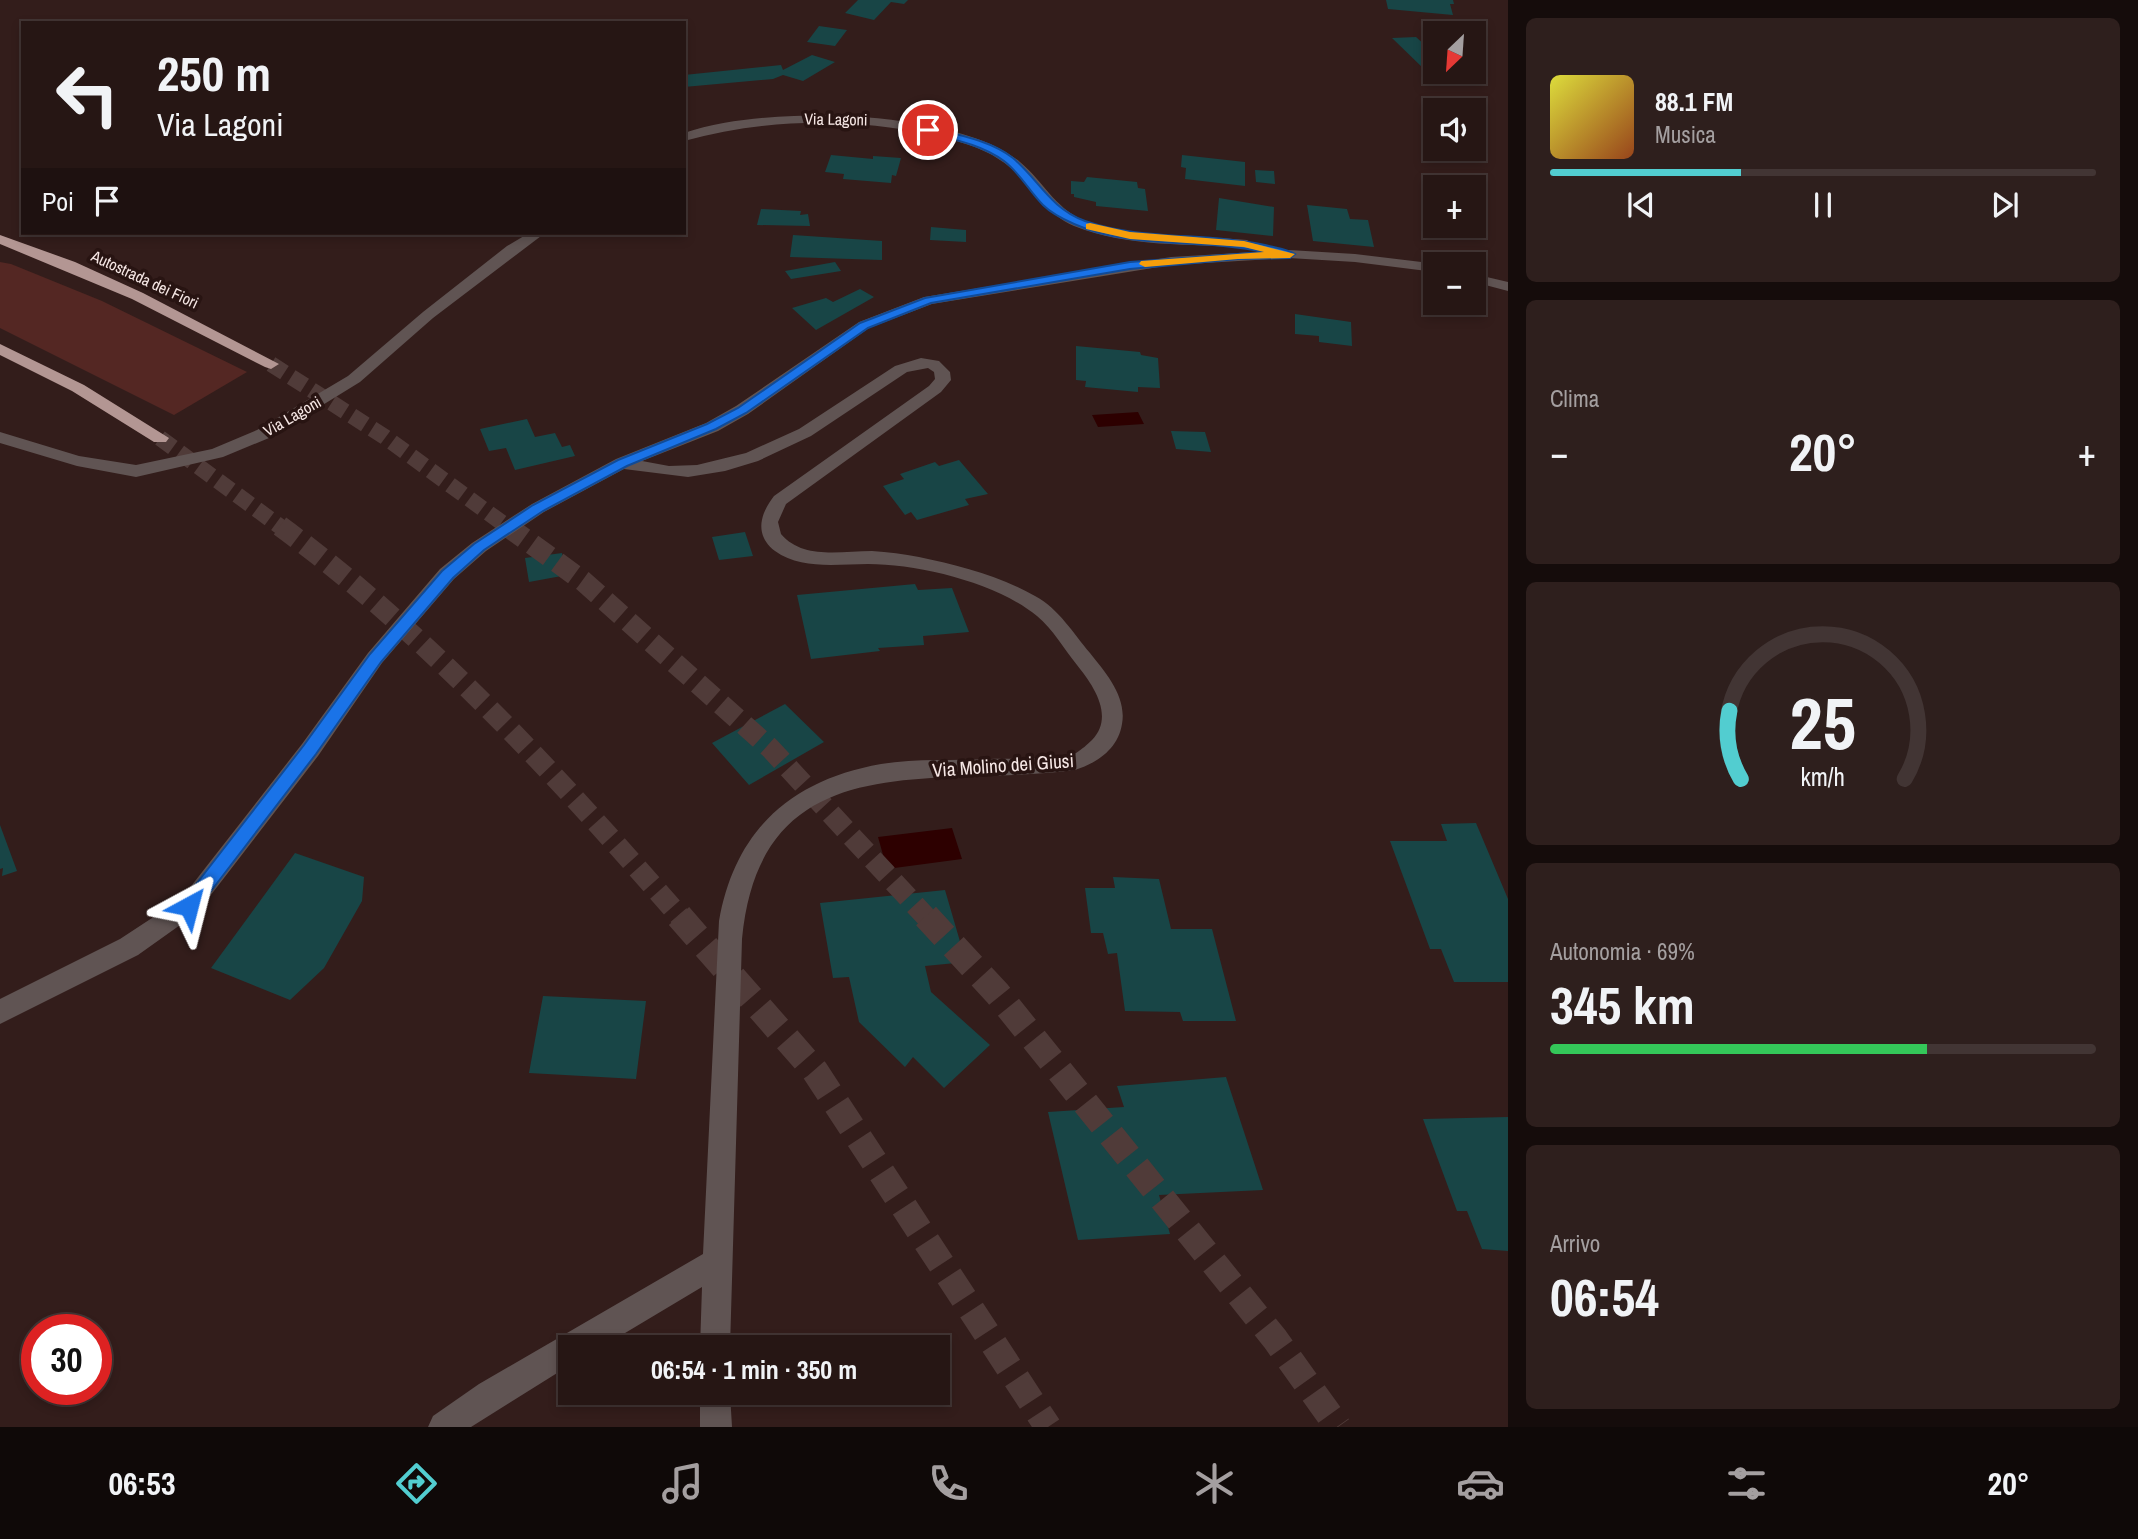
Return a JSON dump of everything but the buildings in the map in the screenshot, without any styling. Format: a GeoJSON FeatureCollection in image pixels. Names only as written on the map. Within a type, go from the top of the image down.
{"type":"FeatureCollection","features":[{"type":"Feature","properties":{"kind":"highway","name":"Autostrada dei Fiori"},"geometry":{"type":"LineString","coordinates":[[0,240],[99,278],[192,321],[271,363]]}},
{"type":"Feature","properties":{"kind":"highway"},"geometry":{"type":"LineString","coordinates":[[0,348],[78,388],[160,438]]}},
{"type":"Feature","properties":{"kind":"street","name":"Via Lagoni"},"geometry":{"type":"LineString","coordinates":[[686,136],[718,127],[818,116],[860,117],[910,126],[979,144],[994,151],[1017,166],[1056,211],[1095,228],[1130,236],[1244,244],[1290,254]]}},
{"type":"Feature","properties":{"kind":"street","name":"Via Lagoni"},"geometry":{"type":"LineString","coordinates":[[0,437],[78,461],[136,471],[217,453],[263,434],[354,379],[428,315],[512,249],[535,235]]}},
{"type":"Feature","properties":{"kind":"street"},"geometry":{"type":"LineString","coordinates":[[0,1012],[129,947],[189,906],[310,750],[375,658],[447,574],[479,547],[538,508],[622,463],[712,427],[742,410],[864,325],[929,300],[1130,265],[1238,255],[1290,254],[1423,266]]}},
{"type":"Feature","properties":{"kind":"street"},"geometry":{"type":"LineString","coordinates":[[1486,281],[1508,287]]}},
{"type":"Feature","properties":{"kind":"street","name":"Via Molino dei Giusi"},"geometry":{"type":"LineString","coordinates":[[622,463],[671,472],[696,471],[729,463],[803,434],[901,369],[914,363],[926,362],[938,366],[943,372],[943,380],[935,389],[780,500],[771,510],[769,532],[780,545],[800,554],[901,561],[969,576],[1015,593],[1045,612],[1099,678],[1113,713],[1114,724],[1109,737],[1080,762],[899,770],[862,775],[834,783],[808,796],[786,813],[766,832],[748,859],[737,890],[732,924],[721,1115],[715,1335]]}},
{"type":"Feature","properties":{"kind":"street"},"geometry":{"type":"LineString","coordinates":[[593,1335],[717,1262]]}},
{"type":"Feature","properties":{"kind":"street"},"geometry":{"type":"LineString","coordinates":[[444,1427],[490,1395],[558,1356]]}},
{"type":"Feature","properties":{"kind":"street"},"geometry":{"type":"LineString","coordinates":[[715,1405],[716,1427]]}},
{"type":"Feature","properties":{"kind":"shaded area"},"geometry":{"type":"Polygon","coordinates":[[[0,262],[102,301],[247,372],[174,415],[0,328],[0,262]]]}},
{"type":"Feature","properties":{"kind":"shaded area"},"geometry":{"type":"Polygon","coordinates":[[[1138,412],[1144,424],[1098,427],[1092,415],[1138,412]]]}},
{"type":"Feature","properties":{"kind":"shaded area"},"geometry":{"type":"Polygon","coordinates":[[[952,828],[962,859],[887,869],[878,837],[952,828]]]}},
{"type":"Feature","properties":{"kind":"tunnel"},"geometry":{"type":"LineString","coordinates":[[271,364],[385,437],[509,528]]}},
{"type":"Feature","properties":{"kind":"tunnel"},"geometry":{"type":"LineString","coordinates":[[160,438],[282,528]]}},
{"type":"Feature","properties":{"kind":"tunnel"},"geometry":{"type":"LineString","coordinates":[[280,526],[389,614],[441,661],[540,761],[681,918]]}},
{"type":"Feature","properties":{"kind":"tunnel"},"geometry":{"type":"LineString","coordinates":[[507,526],[583,581],[770,748],[927,918]]}},
{"type":"Feature","properties":{"kind":"tunnel"},"geometry":{"type":"LineString","coordinates":[[679,916],[815,1071],[1048,1427]]}},
{"type":"Feature","properties":{"kind":"tunnel"},"geometry":{"type":"LineString","coordinates":[[926,916],[997,993],[1275,1339],[1338,1427]]}},
{"type":"Feature","properties":{"kind":"slow traffic"},"geometry":{"type":"LineString","coordinates":[[1090,226],[1130,236],[1244,244],[1290,254],[1238,255],[1145,264]]}},
{"type":"Feature","properties":{"kind":"route"},"geometry":{"type":"LineString","coordinates":[[189,906],[310,750],[375,658],[447,574],[479,547],[538,508],[622,463],[712,427],[742,410],[864,325],[929,300],[1130,265],[1238,255],[1290,254],[1244,244],[1130,236],[1079,223],[1047,204],[1017,166],[1007,158],[979,144],[928,130]]}}]}
